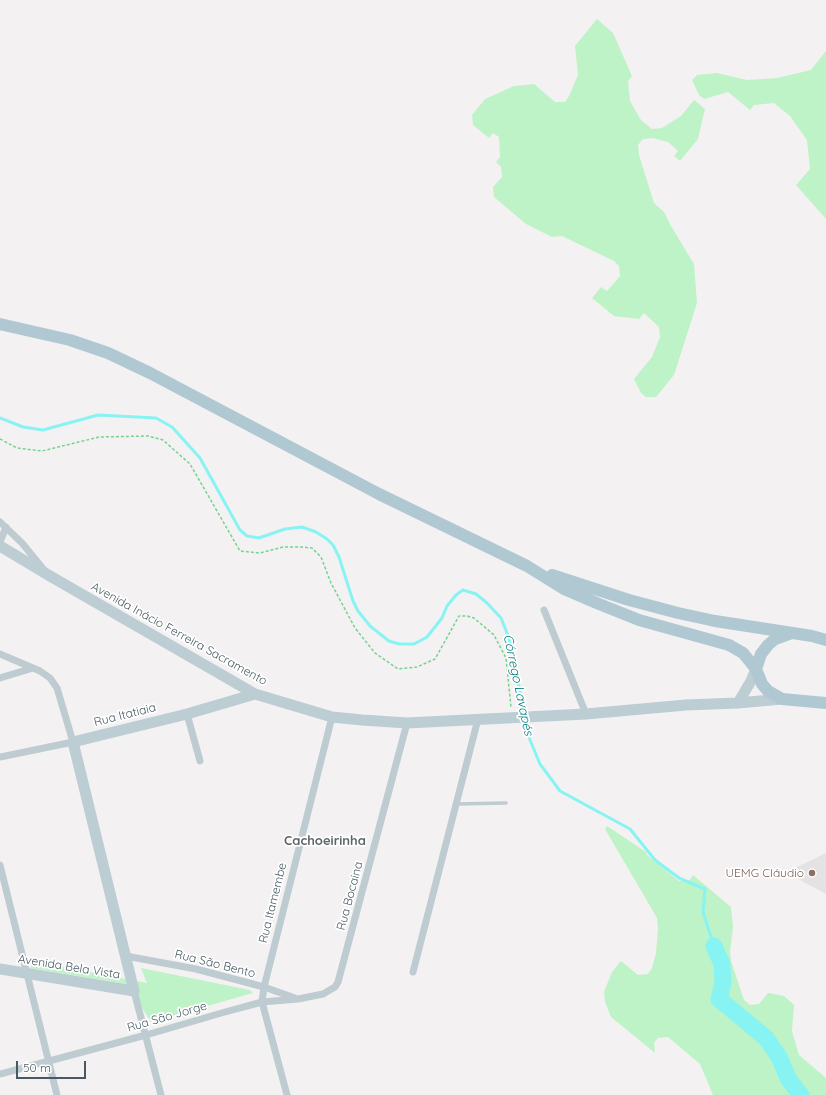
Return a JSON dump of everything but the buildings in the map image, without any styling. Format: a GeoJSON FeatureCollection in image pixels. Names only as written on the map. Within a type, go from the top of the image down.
{"type":"FeatureCollection","features":[{"type":"Feature","properties":{"kind":"main road"},"geometry":{"type":"LineString","coordinates":[[0,324],[70,340],[108,353],[150,373],[379,494],[527,566],[564,589],[639,620],[729,645],[742,653],[756,669],[762,684],[768,691],[782,699],[826,703]]}},
{"type":"Feature","properties":{"kind":"main road","name":"Avenida Inácio Ferreira Sacramento"},"geometry":{"type":"LineString","coordinates":[[0,546],[255,694],[332,717],[407,723],[586,714],[686,705],[738,703],[782,699]]}},
{"type":"Feature","properties":{"kind":"main road"},"geometry":{"type":"LineString","coordinates":[[527,566],[629,600],[678,613],[790,634],[812,636],[826,640]]}},
{"type":"Feature","properties":{"kind":"main road"},"geometry":{"type":"LineString","coordinates":[[738,703],[751,681],[761,654],[775,639],[790,634]]}},
{"type":"Feature","properties":{"kind":"main road","name":"Rua Itatiaia"},"geometry":{"type":"LineString","coordinates":[[73,742],[187,714],[255,694]]}},
{"type":"Feature","properties":{"kind":"main road"},"geometry":{"type":"LineString","coordinates":[[73,742],[134,991]]}},
{"type":"Feature","properties":{"kind":"main road","name":"Avenida Bela Vista"},"geometry":{"type":"LineString","coordinates":[[0,969],[134,991]]}},
{"type":"Feature","properties":{"kind":"street"},"geometry":{"type":"LineString","coordinates":[[0,522],[22,543],[50,576]]}},
{"type":"Feature","properties":{"kind":"street"},"geometry":{"type":"LineString","coordinates":[[0,542],[6,527]]}},
{"type":"Feature","properties":{"kind":"street"},"geometry":{"type":"LineString","coordinates":[[544,610],[586,714]]}},
{"type":"Feature","properties":{"kind":"street"},"geometry":{"type":"LineString","coordinates":[[0,654],[34,668],[50,678],[57,688],[73,742]]}},
{"type":"Feature","properties":{"kind":"street"},"geometry":{"type":"LineString","coordinates":[[0,678],[34,668]]}},
{"type":"Feature","properties":{"kind":"street"},"geometry":{"type":"LineString","coordinates":[[187,714],[200,761]]}},
{"type":"Feature","properties":{"kind":"street","name":"Rua Itamembe"},"geometry":{"type":"LineString","coordinates":[[262,1002],[264,987],[332,717]]}},
{"type":"Feature","properties":{"kind":"street"},"geometry":{"type":"LineString","coordinates":[[413,972],[478,719]]}},
{"type":"Feature","properties":{"kind":"street","name":"Rua Bocaina"},"geometry":{"type":"LineString","coordinates":[[338,982],[407,723]]}},
{"type":"Feature","properties":{"kind":"street","name":"Rua Itatiaia"},"geometry":{"type":"LineString","coordinates":[[0,757],[73,742]]}},
{"type":"Feature","properties":{"kind":"street"},"geometry":{"type":"LineString","coordinates":[[0,865],[57,1095]]}},
{"type":"Feature","properties":{"kind":"street","name":"Rua São Bento"},"geometry":{"type":"LineString","coordinates":[[126,956],[196,969],[264,987],[298,999]]}},
{"type":"Feature","properties":{"kind":"street","name":"Rua São Jorge"},"geometry":{"type":"LineString","coordinates":[[0,1074],[262,1002],[298,999],[323,994],[335,987],[338,982]]}},
{"type":"Feature","properties":{"kind":"street"},"geometry":{"type":"LineString","coordinates":[[134,991],[161,1095]]}},
{"type":"Feature","properties":{"kind":"street"},"geometry":{"type":"LineString","coordinates":[[262,1002],[287,1095]]}},
{"type":"Feature","properties":{"kind":"lane"},"geometry":{"type":"LineString","coordinates":[[456,804],[506,803]]}},
{"type":"Feature","properties":{"kind":"path"},"geometry":{"type":"LineString","coordinates":[[0,439],[17,448],[42,451],[99,437],[148,436],[163,440],[190,464],[240,551],[260,553],[283,547],[312,548],[321,557],[331,583],[355,628],[375,653],[398,669],[417,667],[435,659],[459,616],[474,618],[494,635],[506,658],[512,717]]}},
{"type":"Feature","properties":{"kind":"shaded area","name":"UEMG Cláudio"},"geometry":{"type":"Polygon","coordinates":[[[826,853],[826,894],[798,879],[797,867],[826,853]]]}},
{"type":"Feature","properties":{"kind":"green space"},"geometry":{"type":"Polygon","coordinates":[[[597,19],[613,33],[632,76],[628,81],[630,101],[641,120],[652,129],[662,128],[681,116],[694,100],[705,109],[698,139],[680,161],[674,156],[678,151],[668,142],[653,138],[643,139],[638,145],[639,155],[654,203],[664,212],[694,264],[697,303],[674,375],[656,397],[646,397],[641,393],[634,379],[652,357],[660,337],[659,327],[644,313],[639,319],[614,316],[592,298],[601,287],[607,291],[620,276],[619,266],[614,261],[562,236],[552,237],[526,224],[494,197],[493,187],[502,177],[501,167],[496,162],[500,157],[499,137],[493,133],[489,138],[473,125],[472,115],[485,99],[514,86],[534,84],[555,102],[565,102],[578,75],[575,46],[597,19]]]}},
{"type":"Feature","properties":{"kind":"green space"},"geometry":{"type":"Polygon","coordinates":[[[826,51],[826,219],[796,185],[810,169],[807,140],[790,116],[774,103],[754,105],[750,110],[728,92],[704,99],[699,95],[692,80],[697,75],[717,73],[747,80],[777,78],[811,70],[826,51]]]}},
{"type":"Feature","properties":{"kind":"green space"},"geometry":{"type":"Polygon","coordinates":[[[607,826],[646,852],[647,855],[679,881],[689,881],[693,875],[731,907],[733,927],[730,952],[731,961],[744,1000],[750,1005],[759,1004],[768,993],[784,996],[794,1005],[792,1031],[799,1055],[826,1078],[826,1095],[713,1095],[700,1064],[668,1037],[658,1038],[654,1043],[655,1053],[611,1017],[605,1002],[604,992],[612,972],[621,961],[638,975],[648,974],[652,968],[656,953],[658,928],[657,918],[605,829],[607,826]]]}},
{"type":"Feature","properties":{"kind":"green space"},"geometry":{"type":"Polygon","coordinates":[[[33,961],[147,983],[141,968],[250,990],[253,993],[151,1022],[127,984],[30,968],[33,961]]]}},
{"type":"Feature","properties":{"kind":"waterway","name":"Córrego Lavapés"},"geometry":{"type":"LineString","coordinates":[[0,418],[23,427],[43,430],[98,415],[156,418],[172,427],[200,458],[240,530],[247,536],[259,538],[285,529],[302,527],[316,532],[327,539],[333,545],[339,557],[353,601],[358,611],[370,626],[389,641],[399,644],[414,644],[427,637],[442,618],[447,606],[456,595],[463,590],[476,594],[501,618],[509,638],[525,715]]}},
{"type":"Feature","properties":{"kind":"waterway","name":"Córrego Lavapés"},"geometry":{"type":"LineString","coordinates":[[526,720],[530,740],[540,764],[560,791],[630,829],[655,860],[679,878],[705,889],[703,912],[714,946]]}},
{"type":"Feature","properties":{"kind":"waterway"},"geometry":{"type":"LineString","coordinates":[[714,946],[722,964],[723,983],[719,999],[766,1038],[779,1057],[789,1080],[801,1095]]}},
{"type":"Feature","properties":{"kind":"place","name":"UEMG Cláudio"},"geometry":{"type":"Point","coordinates":[812,873]}},
{"type":"Feature","properties":{"kind":"district","name":"Cachoeirinha"},"geometry":{"type":"Point","coordinates":[325,841]}}]}
